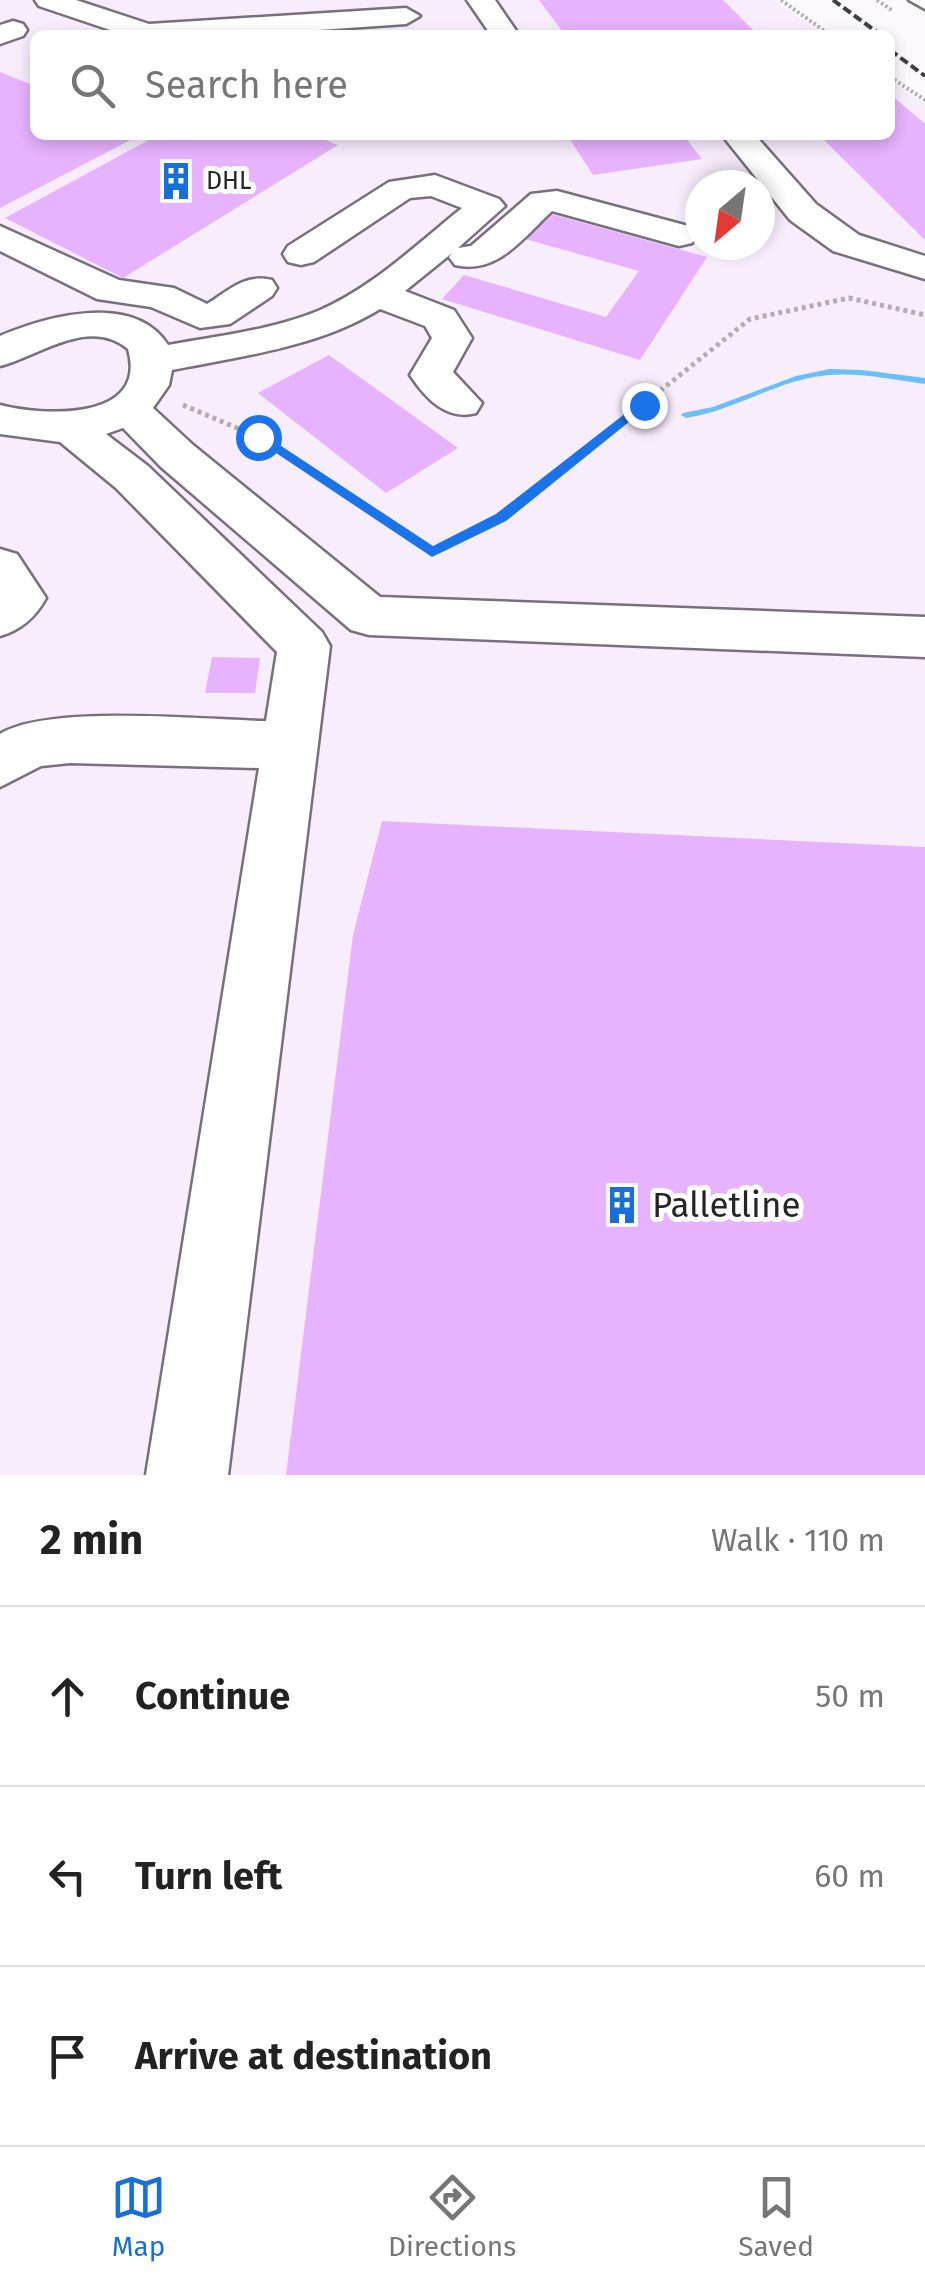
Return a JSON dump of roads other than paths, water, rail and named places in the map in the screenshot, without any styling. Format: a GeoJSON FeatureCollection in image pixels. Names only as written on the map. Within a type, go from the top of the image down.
{"type":"FeatureCollection","features":[{"type":"Feature","properties":{"kind":"street"},"geometry":{"type":"LineString","coordinates":[[49,0],[135,30]]}},
{"type":"Feature","properties":{"kind":"street"},"geometry":{"type":"LineString","coordinates":[[120,0],[158,14],[186,9],[405,17]]}},
{"type":"Feature","properties":{"kind":"street"},"geometry":{"type":"LineString","coordinates":[[482,0],[502,30]]}},
{"type":"Feature","properties":{"kind":"street"},"geometry":{"type":"LineString","coordinates":[[165,30],[241,14]]}},
{"type":"Feature","properties":{"kind":"street"},"geometry":{"type":"LineString","coordinates":[[742,140],[803,212],[846,243],[925,268]]}},
{"type":"Feature","properties":{"kind":"street"},"geometry":{"type":"LineString","coordinates":[[24,432],[102,420],[142,385],[268,337],[334,318],[374,293],[486,206],[434,185],[401,189],[301,254]]}},
{"type":"Feature","properties":{"kind":"street"},"geometry":{"type":"LineString","coordinates":[[431,250],[456,257],[480,257],[543,201],[557,201],[680,235]]}},
{"type":"Feature","properties":{"kind":"street"},"geometry":{"type":"LineString","coordinates":[[2,240],[111,292],[160,296],[200,316],[216,316],[258,288]]}},
{"type":"Feature","properties":{"kind":"street"},"geometry":{"type":"LineString","coordinates":[[374,293],[440,318],[452,338],[431,374],[461,403]]}},
{"type":"Feature","properties":{"kind":"street"},"geometry":{"type":"LineString","coordinates":[[2,348],[59,326],[104,325],[133,335],[148,348],[142,385],[177,456],[369,616],[925,637]]}},
{"type":"Feature","properties":{"kind":"street"},"geometry":{"type":"LineString","coordinates":[[24,432],[132,478],[304,646],[188,1475]]}},
{"type":"Feature","properties":{"kind":"street"},"geometry":{"type":"LineString","coordinates":[[0,566],[20,598],[0,616]]}},
{"type":"Feature","properties":{"kind":"street"},"geometry":{"type":"LineString","coordinates":[[0,763],[30,744],[70,740],[290,745]]}},
{"type":"Feature","properties":{"kind":"waterway"},"geometry":{"type":"LineString","coordinates":[[686,415],[715,409],[815,374],[862,373],[925,381]]}},
{"type":"Feature","properties":{"kind":"railway"},"geometry":{"type":"LineString","coordinates":[[833,0],[874,30]]}},
{"type":"Feature","properties":{"kind":"railway"},"geometry":{"type":"LineString","coordinates":[[895,54],[925,76]]}},
{"type":"Feature","properties":{"kind":"place","name":"DHL"},"geometry":{"type":"Point","coordinates":[176,181]}},
{"type":"Feature","properties":{"kind":"place","name":"Palletline"},"geometry":{"type":"Point","coordinates":[622,1205]}}]}
